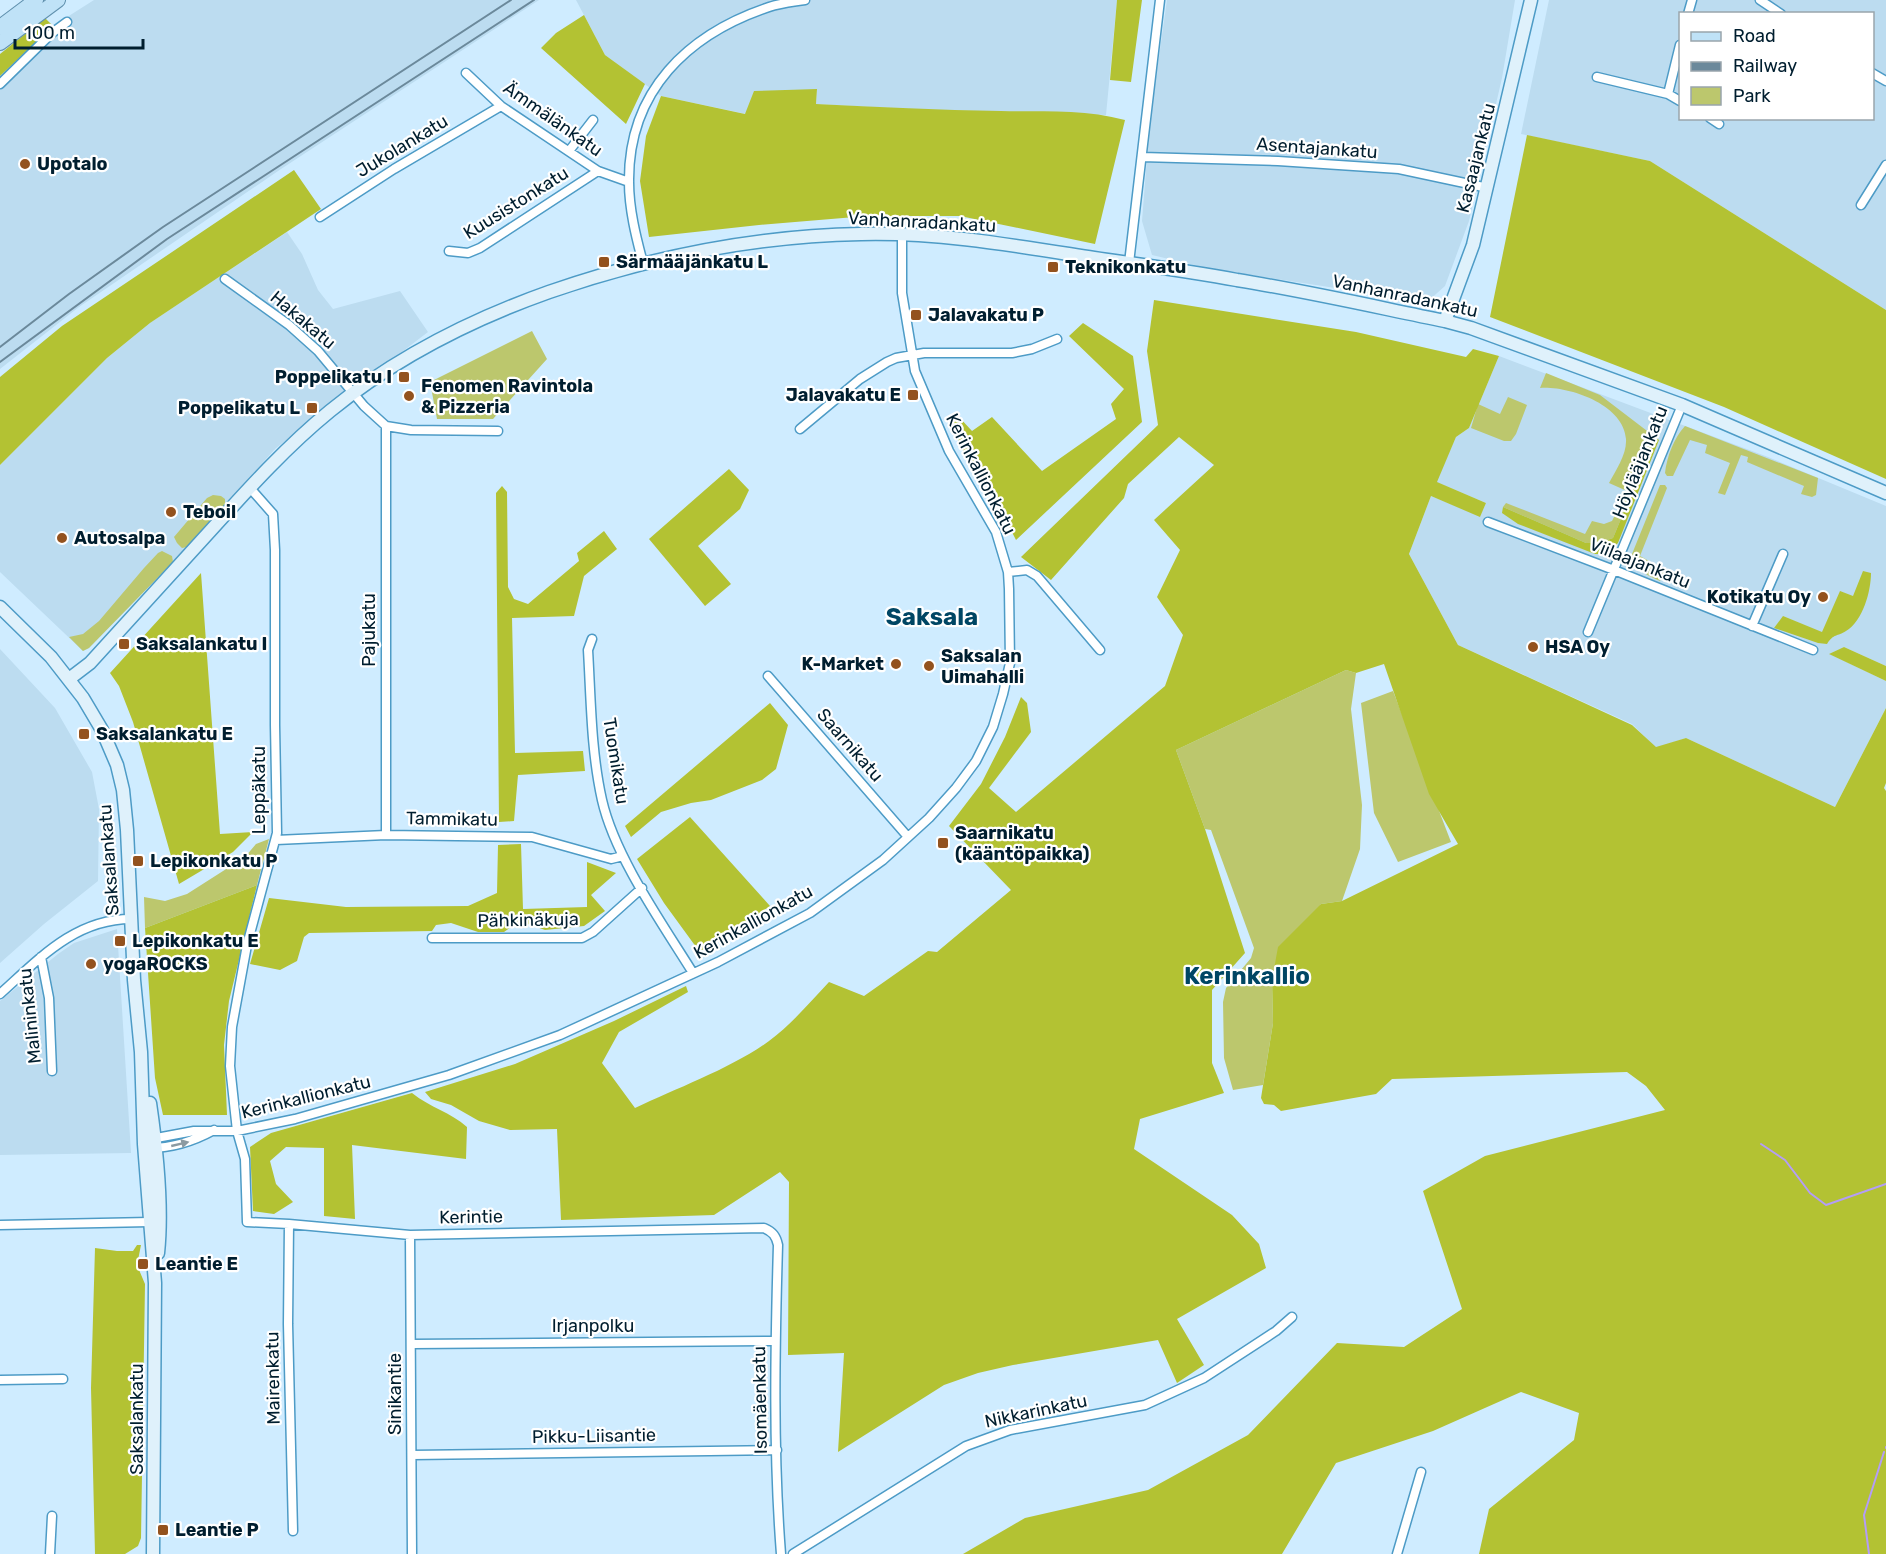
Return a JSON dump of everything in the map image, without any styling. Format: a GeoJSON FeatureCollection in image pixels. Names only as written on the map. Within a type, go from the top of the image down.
{"type":"FeatureCollection","features":[{"type":"Feature","properties":{"kind":"main road"},"geometry":{"type":"LineString","coordinates":[[0,27],[36,0]]}},
{"type":"Feature","properties":{"kind":"main road"},"geometry":{"type":"LineString","coordinates":[[0,43],[58,0]]}},
{"type":"Feature","properties":{"kind":"street"},"geometry":{"type":"LineString","coordinates":[[643,263],[628,182],[638,119],[650,96],[671,66],[702,40],[732,22],[771,6],[805,0]]}},
{"type":"Feature","properties":{"kind":"street"},"geometry":{"type":"LineString","coordinates":[[1129,263],[1160,0]]}},
{"type":"Feature","properties":{"kind":"street","name":"Kasaajankatu"},"geometry":{"type":"LineString","coordinates":[[1445,321],[1473,245],[1531,0]]}},
{"type":"Feature","properties":{"kind":"street"},"geometry":{"type":"LineString","coordinates":[[1760,0],[1778,12]]}},
{"type":"Feature","properties":{"kind":"street"},"geometry":{"type":"LineString","coordinates":[[0,84],[52,33],[67,22]]}},
{"type":"Feature","properties":{"kind":"street"},"geometry":{"type":"LineString","coordinates":[[1668,94],[1679,49]]}},
{"type":"Feature","properties":{"kind":"street","name":"Ämmälänkatu"},"geometry":{"type":"LineString","coordinates":[[466,73],[501,106],[598,171],[628,182]]}},
{"type":"Feature","properties":{"kind":"street"},"geometry":{"type":"LineString","coordinates":[[1597,77],[1668,94],[1679,100]]}},
{"type":"Feature","properties":{"kind":"street","name":"Jukolankatu"},"geometry":{"type":"LineString","coordinates":[[320,217],[394,169],[501,106]]}},
{"type":"Feature","properties":{"kind":"street"},"geometry":{"type":"LineString","coordinates":[[569,151],[593,120]]}},
{"type":"Feature","properties":{"kind":"street"},"geometry":{"type":"LineString","coordinates":[[1713,120],[1719,124]]}},
{"type":"Feature","properties":{"kind":"street","name":"Asentajankatu"},"geometry":{"type":"LineString","coordinates":[[1142,157],[1278,161],[1399,169],[1488,188]]}},
{"type":"Feature","properties":{"kind":"street"},"geometry":{"type":"LineString","coordinates":[[1861,205],[1886,165]]}},
{"type":"Feature","properties":{"kind":"street","name":"Kuusistonkatu"},"geometry":{"type":"LineString","coordinates":[[449,251],[468,253],[480,248],[598,171]]}},
{"type":"Feature","properties":{"kind":"street","name":"Vanhanradankatu"},"geometry":{"type":"LineString","coordinates":[[69,679],[90,663],[250,488],[310,429],[354,393],[396,364],[437,340],[497,311],[579,282],[643,263],[714,248],[769,240],[829,235],[902,235],[985,241],[1238,280],[1445,321],[1471,328],[1682,405],[1886,493]]}},
{"type":"Feature","properties":{"kind":"street","name":"Kerinkallionkatu"},"geometry":{"type":"LineString","coordinates":[[152,1143],[194,1140],[214,1130],[237,1131],[295,1119],[449,1075],[560,1035],[693,973],[810,913],[883,860],[956,788],[976,761],[993,727],[1010,663],[1011,619],[1008,572],[996,532],[949,451],[915,371],[902,293],[902,235]]}},
{"type":"Feature","properties":{"kind":"street","name":"Hakakatu"},"geometry":{"type":"LineString","coordinates":[[225,279],[297,331],[318,351],[374,417],[386,426]]}},
{"type":"Feature","properties":{"kind":"street"},"geometry":{"type":"LineString","coordinates":[[800,429],[860,379],[886,362],[924,353],[1012,353],[1032,349],[1057,339]]}},
{"type":"Feature","properties":{"kind":"street","name":"Höylääjankatu"},"geometry":{"type":"LineString","coordinates":[[1588,632],[1682,405]]}},
{"type":"Feature","properties":{"kind":"street"},"geometry":{"type":"LineString","coordinates":[[386,426],[411,430],[498,431]]}},
{"type":"Feature","properties":{"kind":"street","name":"Pajukatu"},"geometry":{"type":"LineString","coordinates":[[386,426],[386,835]]}},
{"type":"Feature","properties":{"kind":"street","name":"Leppäkatu"},"geometry":{"type":"LineString","coordinates":[[237,1131],[230,1066],[232,1027],[247,945],[276,840],[273,514],[250,488]]}},
{"type":"Feature","properties":{"kind":"street","name":"Viilaajankatu"},"geometry":{"type":"LineString","coordinates":[[1488,522],[1614,570],[1813,651]]}},
{"type":"Feature","properties":{"kind":"street"},"geometry":{"type":"LineString","coordinates":[[1752,626],[1783,554]]}},
{"type":"Feature","properties":{"kind":"street"},"geometry":{"type":"LineString","coordinates":[[1008,572],[1027,570],[1037,576],[1100,650]]}},
{"type":"Feature","properties":{"kind":"street","name":"Saksalankatu"},"geometry":{"type":"LineString","coordinates":[[0,607],[51,657],[69,679],[102,729],[117,765],[123,790],[134,980],[141,1052],[148,1086],[160,1238],[155,1283]]}},
{"type":"Feature","properties":{"kind":"street","name":"Tuomikatu"},"geometry":{"type":"LineString","coordinates":[[592,639],[588,650],[593,745],[603,801],[623,856],[693,973]]}},
{"type":"Feature","properties":{"kind":"street","name":"Saarnikatu"},"geometry":{"type":"LineString","coordinates":[[768,676],[908,837]]}},
{"type":"Feature","properties":{"kind":"street","name":"Tammikatu"},"geometry":{"type":"LineString","coordinates":[[276,840],[386,835],[532,837],[611,859],[623,856]]}},
{"type":"Feature","properties":{"kind":"street","name":"Pähkinäkuja"},"geometry":{"type":"LineString","coordinates":[[432,938],[582,938],[593,932],[642,888]]}},
{"type":"Feature","properties":{"kind":"street"},"geometry":{"type":"LineString","coordinates":[[0,994],[41,957],[69,936],[87,927],[117,919],[131,919]]}},
{"type":"Feature","properties":{"kind":"street","name":"Malininkatu"},"geometry":{"type":"LineString","coordinates":[[41,957],[49,998],[52,1071]]}},
{"type":"Feature","properties":{"kind":"street","name":"Kerintie"},"geometry":{"type":"LineString","coordinates":[[237,1131],[245,1159],[247,1222],[410,1235],[764,1228],[774,1234],[778,1245]]}},
{"type":"Feature","properties":{"kind":"street","name":"Saksalankatu"},"geometry":{"type":"LineString","coordinates":[[152,1143],[150,1222],[155,1283],[153,1554]]}},
{"type":"Feature","properties":{"kind":"street"},"geometry":{"type":"LineString","coordinates":[[0,1225],[150,1222]]}},
{"type":"Feature","properties":{"kind":"street","name":"Mairenkatu"},"geometry":{"type":"LineString","coordinates":[[289,1224],[288,1324],[293,1532]]}},
{"type":"Feature","properties":{"kind":"street","name":"Sinikantie"},"geometry":{"type":"LineString","coordinates":[[410,1235],[412,1554]]}},
{"type":"Feature","properties":{"kind":"street","name":"Isomäenkatu"},"geometry":{"type":"LineString","coordinates":[[778,1245],[775,1341],[777,1510],[781,1554]]}},
{"type":"Feature","properties":{"kind":"street","name":"Nikkarinkatu"},"geometry":{"type":"LineString","coordinates":[[793,1554],[966,1446],[1010,1430],[1145,1405],[1204,1378],[1276,1331],[1292,1317]]}},
{"type":"Feature","properties":{"kind":"street","name":"Irjanpolku"},"geometry":{"type":"LineString","coordinates":[[412,1344],[775,1341]]}},
{"type":"Feature","properties":{"kind":"street"},"geometry":{"type":"LineString","coordinates":[[0,1380],[63,1379]]}},
{"type":"Feature","properties":{"kind":"street","name":"Pikku-Liisantie"},"geometry":{"type":"LineString","coordinates":[[412,1455],[777,1450]]}},
{"type":"Feature","properties":{"kind":"street"},"geometry":{"type":"LineString","coordinates":[[1397,1554],[1421,1472]]}},
{"type":"Feature","properties":{"kind":"street"},"geometry":{"type":"LineString","coordinates":[[50,1554],[52,1516]]}},
{"type":"Feature","properties":{"kind":"shaded area"},"geometry":{"type":"Polygon","coordinates":[[[94,0],[539,0],[281,169],[79,307],[0,369],[0,76],[53,26],[94,0]]]}},
{"type":"Feature","properties":{"kind":"shaded area"},"geometry":{"type":"Polygon","coordinates":[[[576,0],[1117,0],[1106,115],[816,104],[817,90],[746,114],[661,96],[605,55],[576,0]]]}},
{"type":"Feature","properties":{"kind":"shaded area"},"geometry":{"type":"Polygon","coordinates":[[[1167,0],[1515,0],[1502,78],[1469,221],[1445,286],[1427,302],[1211,269],[1152,255],[1142,221],[1150,120],[1167,0]]]}},
{"type":"Feature","properties":{"kind":"shaded area"},"geometry":{"type":"Polygon","coordinates":[[[1549,0],[1886,0],[1886,310],[1650,161],[1521,134],[1549,0]]]}},
{"type":"Feature","properties":{"kind":"shaded area"},"geometry":{"type":"Polygon","coordinates":[[[287,232],[302,254],[318,290],[333,309],[400,291],[428,332],[276,448],[173,562],[89,648],[83,651],[0,572],[0,465],[107,358],[150,323],[287,232]]]}},
{"type":"Feature","properties":{"kind":"shaded area"},"geometry":{"type":"Polygon","coordinates":[[[1499,356],[1768,457],[1886,506],[1886,666],[1844,647],[1830,654],[1886,681],[1886,708],[1835,807],[1686,738],[1656,748],[1632,724],[1458,645],[1409,554],[1431,496],[1480,516],[1486,503],[1436,482],[1456,437],[1469,428],[1499,356]]]}},
{"type":"Feature","properties":{"kind":"shaded area"},"geometry":{"type":"Polygon","coordinates":[[[0,649],[55,708],[92,772],[99,809],[98,881],[0,963],[0,649]]]}},
{"type":"Feature","properties":{"kind":"shaded area"},"geometry":{"type":"Polygon","coordinates":[[[117,929],[131,1153],[0,1155],[0,1001],[74,943],[117,929]]]}},
{"type":"Feature","properties":{"kind":"green space"},"geometry":{"type":"Polygon","coordinates":[[[1117,0],[1142,0],[1131,82],[1110,80],[1117,0]]]}},
{"type":"Feature","properties":{"kind":"green space"},"geometry":{"type":"Polygon","coordinates":[[[584,15],[605,55],[645,84],[626,124],[541,48],[556,33],[584,15]]]}},
{"type":"Feature","properties":{"kind":"green space"},"geometry":{"type":"Polygon","coordinates":[[[45,18],[53,26],[0,76],[0,54],[45,18]]]}},
{"type":"Feature","properties":{"kind":"green space"},"geometry":{"type":"Polygon","coordinates":[[[817,89],[816,104],[1063,112],[1095,114],[1125,120],[1095,244],[960,216],[867,216],[649,237],[640,181],[646,136],[661,96],[745,114],[754,91],[817,89]]]}},
{"type":"Feature","properties":{"kind":"green space"},"geometry":{"type":"Polygon","coordinates":[[[1527,135],[1650,161],[1886,310],[1886,479],[1724,407],[1490,317],[1527,135]]]}},
{"type":"Feature","properties":{"kind":"green space"},"geometry":{"type":"Polygon","coordinates":[[[294,170],[321,209],[150,323],[107,358],[0,465],[0,377],[62,326],[294,170]]]}},
{"type":"Feature","properties":{"kind":"green space"},"geometry":{"type":"Polygon","coordinates":[[[1154,300],[1356,332],[1466,357],[1473,349],[1499,356],[1469,428],[1456,437],[1437,482],[1486,503],[1480,517],[1431,496],[1409,554],[1458,645],[1632,725],[1656,747],[1686,738],[1835,807],[1886,708],[1886,783],[1884,788],[1886,791],[1886,1554],[1479,1554],[1489,1509],[1574,1440],[1579,1413],[1521,1392],[1433,1431],[1336,1463],[1282,1554],[963,1554],[1025,1518],[1148,1490],[1248,1435],[1337,1343],[1404,1347],[1462,1309],[1423,1191],[1485,1156],[1665,1110],[1646,1086],[1627,1072],[1392,1079],[1376,1094],[1281,1111],[1274,1105],[1264,1104],[1261,1098],[1273,1023],[1272,980],[1278,947],[1321,904],[1342,901],[1458,844],[1429,794],[1384,664],[1356,673],[1346,670],[1176,750],[1205,829],[1245,953],[1212,990],[1212,1063],[1224,1093],[1140,1119],[1134,1149],[1232,1215],[1259,1244],[1266,1268],[1177,1319],[1204,1365],[1177,1383],[1158,1340],[1013,1365],[978,1373],[944,1385],[838,1452],[844,1353],[788,1355],[789,1182],[780,1172],[714,1215],[561,1220],[557,1129],[510,1130],[479,1121],[451,1105],[431,1099],[425,1092],[515,1064],[614,1021],[686,986],[688,992],[619,1032],[602,1063],[635,1108],[721,1069],[754,1051],[785,1028],[829,982],[864,996],[928,951],[937,952],[1011,890],[949,826],[981,784],[1005,737],[1021,697],[1027,703],[1031,732],[989,788],[1016,812],[1165,686],[1183,635],[1157,597],[1180,550],[1154,520],[1214,465],[1179,437],[1128,484],[1124,498],[1051,580],[1021,557],[1158,425],[1147,351],[1154,300]]]}},
{"type":"Feature","properties":{"kind":"green space"},"geometry":{"type":"Polygon","coordinates":[[[1083,323],[1133,356],[1142,422],[1016,540],[991,491],[963,450],[949,421],[959,417],[972,431],[992,417],[1042,471],[1116,419],[1111,404],[1124,389],[1069,336],[1083,323]]]}},
{"type":"Feature","properties":{"kind":"green space"},"geometry":{"type":"Polygon","coordinates":[[[532,331],[547,359],[493,419],[437,419],[430,382],[532,331]]]}},
{"type":"Feature","properties":{"kind":"green space"},"geometry":{"type":"Polygon","coordinates":[[[1546,373],[1600,395],[1655,437],[1613,538],[1598,543],[1586,543],[1503,507],[1506,503],[1585,534],[1592,521],[1604,524],[1612,521],[1627,491],[1609,483],[1621,462],[1626,445],[1623,427],[1616,416],[1606,407],[1580,394],[1566,390],[1540,388],[1546,373]]]}},
{"type":"Feature","properties":{"kind":"green space"},"geometry":{"type":"Polygon","coordinates":[[[1508,397],[1527,405],[1511,441],[1504,441],[1471,428],[1478,404],[1500,414],[1508,397]]]}},
{"type":"Feature","properties":{"kind":"green space"},"geometry":{"type":"Polygon","coordinates":[[[1685,426],[1818,478],[1816,495],[1812,497],[1801,494],[1804,486],[1747,462],[1748,457],[1741,455],[1725,495],[1718,493],[1730,463],[1705,453],[1707,445],[1690,440],[1673,476],[1667,476],[1665,473],[1669,454],[1685,426]]]}},
{"type":"Feature","properties":{"kind":"green space"},"geometry":{"type":"Polygon","coordinates":[[[1655,437],[1659,440],[1618,543],[1607,554],[1595,554],[1518,524],[1502,513],[1503,507],[1586,543],[1598,543],[1613,538],[1655,437]]]}},
{"type":"Feature","properties":{"kind":"green space"},"geometry":{"type":"Polygon","coordinates":[[[729,469],[749,490],[740,509],[698,546],[731,584],[705,606],[649,539],[729,469]]]}},
{"type":"Feature","properties":{"kind":"green space"},"geometry":{"type":"Polygon","coordinates":[[[1660,485],[1665,485],[1667,488],[1640,556],[1665,570],[1660,581],[1639,568],[1632,554],[1660,485]]]}},
{"type":"Feature","properties":{"kind":"green space"},"geometry":{"type":"Polygon","coordinates":[[[502,486],[507,492],[508,587],[514,599],[528,604],[579,561],[577,553],[604,531],[617,549],[584,576],[574,616],[512,618],[515,753],[583,751],[585,771],[518,775],[514,821],[499,822],[496,493],[502,486]]]}},
{"type":"Feature","properties":{"kind":"green space"},"geometry":{"type":"Polygon","coordinates":[[[213,495],[225,499],[225,507],[187,547],[182,548],[174,537],[207,498],[213,495]]]}},
{"type":"Feature","properties":{"kind":"green space"},"geometry":{"type":"Polygon","coordinates":[[[162,551],[172,556],[173,562],[89,648],[83,651],[69,637],[83,634],[99,621],[144,568],[162,551]]]}},
{"type":"Feature","properties":{"kind":"green space"},"geometry":{"type":"Polygon","coordinates":[[[1863,571],[1871,573],[1868,597],[1861,613],[1852,626],[1827,644],[1774,628],[1783,616],[1822,632],[1840,591],[1853,596],[1863,571]]]}},
{"type":"Feature","properties":{"kind":"green space"},"geometry":{"type":"Polygon","coordinates":[[[201,573],[220,834],[253,832],[233,852],[179,884],[133,722],[119,686],[110,673],[201,573]]]}},
{"type":"Feature","properties":{"kind":"green space"},"geometry":{"type":"Polygon","coordinates":[[[1844,647],[1886,666],[1886,681],[1829,654],[1844,647]]]}},
{"type":"Feature","properties":{"kind":"green space"},"geometry":{"type":"Polygon","coordinates":[[[1346,670],[1356,673],[1351,709],[1362,805],[1360,849],[1342,901],[1321,904],[1272,980],[1273,1023],[1263,1085],[1233,1090],[1224,1058],[1223,1002],[1226,988],[1251,958],[1254,948],[1211,830],[1205,829],[1176,750],[1346,670]]]}},
{"type":"Feature","properties":{"kind":"green space"},"geometry":{"type":"Polygon","coordinates":[[[1393,691],[1451,842],[1398,862],[1374,813],[1361,703],[1393,691]]]}},
{"type":"Feature","properties":{"kind":"green space"},"geometry":{"type":"Polygon","coordinates":[[[770,703],[788,725],[776,769],[762,780],[711,800],[661,812],[631,837],[625,826],[770,703]]]}},
{"type":"Feature","properties":{"kind":"green space"},"geometry":{"type":"Polygon","coordinates":[[[690,817],[770,906],[710,947],[699,951],[664,903],[637,859],[690,817]]]}},
{"type":"Feature","properties":{"kind":"green space"},"geometry":{"type":"Polygon","coordinates":[[[269,839],[257,885],[145,928],[144,897],[165,901],[187,894],[245,857],[256,844],[269,839]]]}},
{"type":"Feature","properties":{"kind":"green space"},"geometry":{"type":"Polygon","coordinates":[[[521,844],[523,909],[587,907],[587,862],[616,873],[591,895],[605,911],[584,926],[545,930],[528,924],[515,924],[504,932],[478,932],[451,923],[436,925],[432,931],[309,933],[304,937],[297,961],[280,970],[250,964],[269,898],[346,907],[468,906],[497,893],[498,845],[521,844]]]}},
{"type":"Feature","properties":{"kind":"green space"},"geometry":{"type":"Polygon","coordinates":[[[257,885],[229,1001],[224,1045],[227,1115],[163,1115],[155,1078],[145,928],[257,885]]]}},
{"type":"Feature","properties":{"kind":"green space"},"geometry":{"type":"Polygon","coordinates":[[[412,1093],[467,1127],[466,1159],[352,1145],[355,1219],[324,1216],[324,1148],[286,1147],[270,1161],[276,1184],[293,1202],[274,1214],[253,1211],[250,1147],[271,1133],[412,1093]]]}},
{"type":"Feature","properties":{"kind":"green space"},"geometry":{"type":"Polygon","coordinates":[[[137,1245],[141,1245],[137,1265],[145,1284],[141,1538],[138,1546],[125,1554],[95,1554],[91,1388],[95,1248],[133,1251],[137,1245]]]}},
{"type":"Feature","properties":{"kind":"waterway"},"geometry":{"type":"LineString","coordinates":[[1761,1144],[1785,1160],[1810,1193],[1826,1205],[1886,1184]]}},
{"type":"Feature","properties":{"kind":"waterway"},"geometry":{"type":"LineString","coordinates":[[1869,1554],[1864,1515],[1884,1452]]}},
{"type":"Feature","properties":{"kind":"railway"},"geometry":{"type":"LineString","coordinates":[[0,347],[163,227],[511,0]]}},
{"type":"Feature","properties":{"kind":"railway"},"geometry":{"type":"LineString","coordinates":[[0,362],[167,239],[534,0]]}},
{"type":"Feature","properties":{"kind":"place","name":"Upotalo"},"geometry":{"type":"Point","coordinates":[25,164]}},
{"type":"Feature","properties":{"kind":"place","name":"Särmääjänkatu L"},"geometry":{"type":"Point","coordinates":[604,262]}},
{"type":"Feature","properties":{"kind":"place","name":"Teknikonkatu"},"geometry":{"type":"Point","coordinates":[1053,267]}},
{"type":"Feature","properties":{"kind":"place","name":"Jalavakatu P"},"geometry":{"type":"Point","coordinates":[916,315]}},
{"type":"Feature","properties":{"kind":"place","name":"Poppelikatu I"},"geometry":{"type":"Point","coordinates":[404,377]}},
{"type":"Feature","properties":{"kind":"place","name":"Jalavakatu E"},"geometry":{"type":"Point","coordinates":[913,395]}},
{"type":"Feature","properties":{"kind":"place","name":"Fenomen Ravintola & Pizzeria"},"geometry":{"type":"Point","coordinates":[409,396]}},
{"type":"Feature","properties":{"kind":"place","name":"Poppelikatu L"},"geometry":{"type":"Point","coordinates":[312,408]}},
{"type":"Feature","properties":{"kind":"place","name":"Teboil"},"geometry":{"type":"Point","coordinates":[171,512]}},
{"type":"Feature","properties":{"kind":"place","name":"Autosalpa"},"geometry":{"type":"Point","coordinates":[62,538]}},
{"type":"Feature","properties":{"kind":"place","name":"Kotikatu Oy"},"geometry":{"type":"Point","coordinates":[1823,597]}},
{"type":"Feature","properties":{"kind":"place","name":"Saksalankatu I"},"geometry":{"type":"Point","coordinates":[124,644]}},
{"type":"Feature","properties":{"kind":"place","name":"HSA Oy"},"geometry":{"type":"Point","coordinates":[1533,647]}},
{"type":"Feature","properties":{"kind":"place","name":"K-Market"},"geometry":{"type":"Point","coordinates":[896,664]}},
{"type":"Feature","properties":{"kind":"place","name":"Saksalan Uimahalli"},"geometry":{"type":"Point","coordinates":[929,666]}},
{"type":"Feature","properties":{"kind":"place","name":"Saksalankatu E"},"geometry":{"type":"Point","coordinates":[84,734]}},
{"type":"Feature","properties":{"kind":"place","name":"Saarnikatu (kääntöpaikka)"},"geometry":{"type":"Point","coordinates":[943,843]}},
{"type":"Feature","properties":{"kind":"place","name":"Lepikonkatu P"},"geometry":{"type":"Point","coordinates":[138,861]}},
{"type":"Feature","properties":{"kind":"place","name":"Lepikonkatu E"},"geometry":{"type":"Point","coordinates":[120,941]}},
{"type":"Feature","properties":{"kind":"place","name":"yogaROCKS"},"geometry":{"type":"Point","coordinates":[91,964]}},
{"type":"Feature","properties":{"kind":"place","name":"Leantie E"},"geometry":{"type":"Point","coordinates":[143,1264]}},
{"type":"Feature","properties":{"kind":"place","name":"Leantie P"},"geometry":{"type":"Point","coordinates":[163,1530]}},
{"type":"Feature","properties":{"kind":"district","name":"Saksala"},"geometry":{"type":"Point","coordinates":[932,617]}},
{"type":"Feature","properties":{"kind":"district","name":"Kerinkallio"},"geometry":{"type":"Point","coordinates":[1247,976]}}]}
